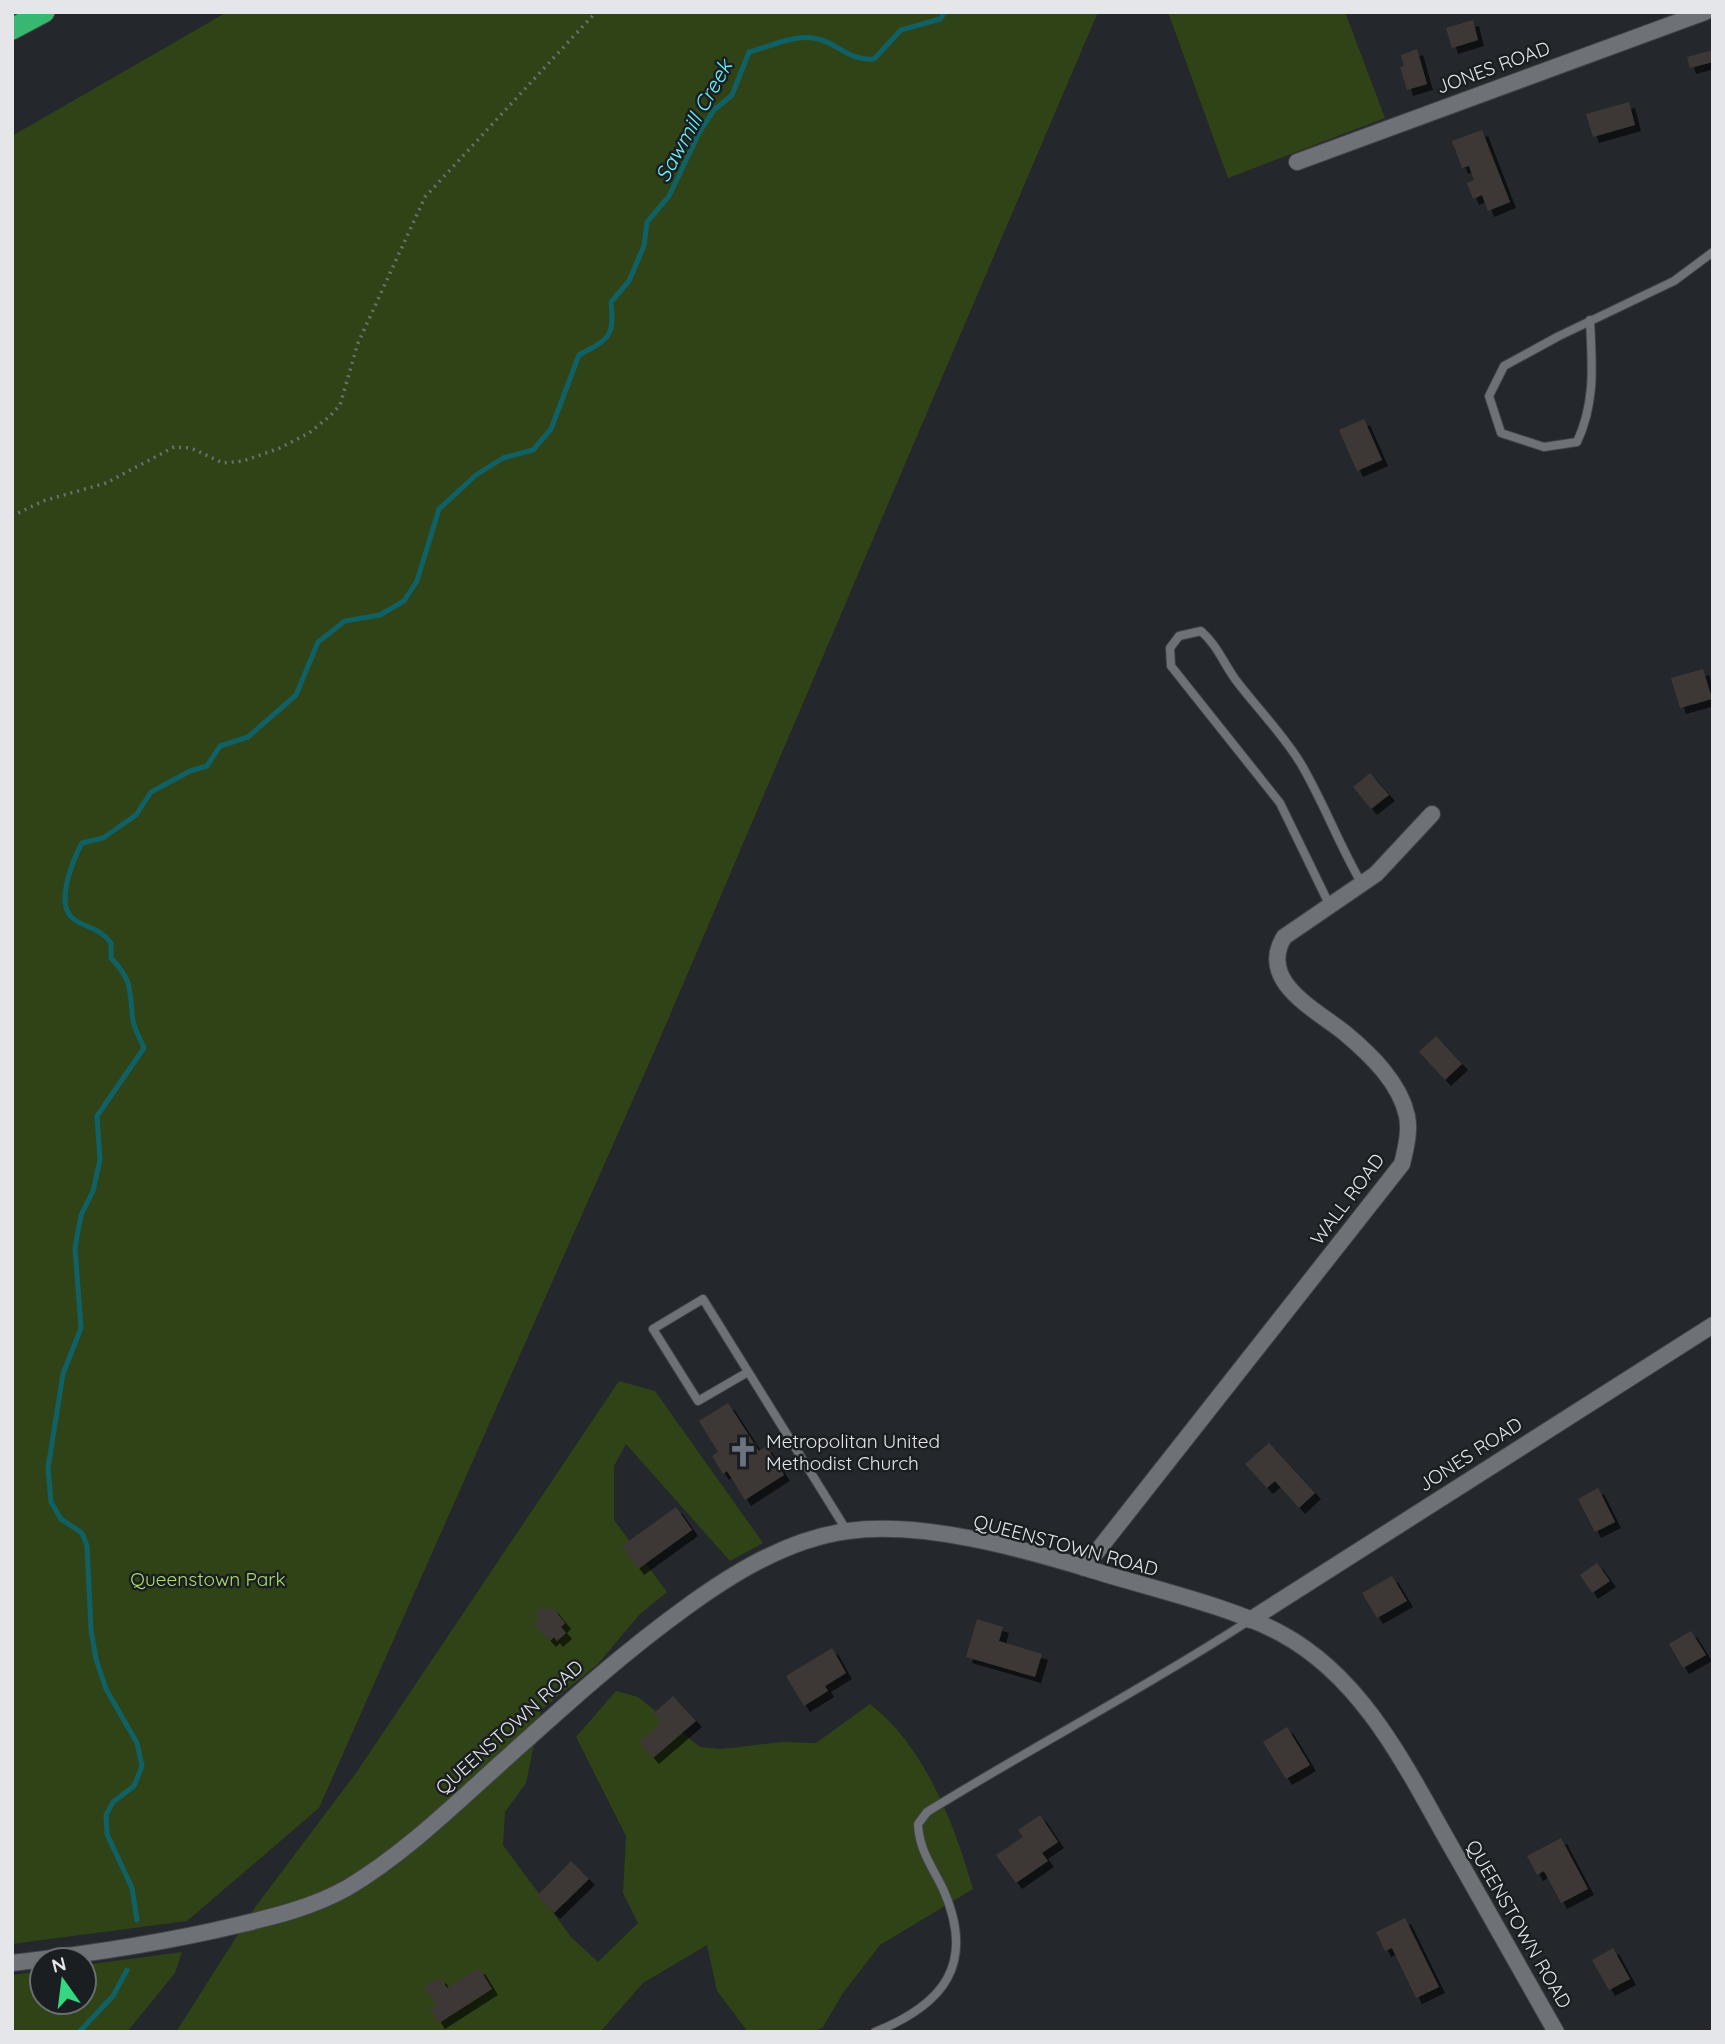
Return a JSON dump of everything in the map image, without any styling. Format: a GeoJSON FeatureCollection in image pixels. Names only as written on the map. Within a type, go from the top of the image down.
{"type":"FeatureCollection","features":[{"type":"Feature","properties":{"kind":"highway"},"geometry":{"type":"LineString","coordinates":[[12,29],[44,12]]}},
{"type":"Feature","properties":{"kind":"street","name":"JONES ROAD"},"geometry":{"type":"LineString","coordinates":[[1297,162],[1705,12]]}},
{"type":"Feature","properties":{"kind":"street","name":"WALL ROAD"},"geometry":{"type":"LineString","coordinates":[[1084,1568],[1402,1164],[1407,1139],[1406,1113],[1390,1080],[1347,1035],[1289,989],[1276,963],[1277,949],[1284,937],[1376,874],[1432,814]]}},
{"type":"Feature","properties":{"kind":"street","name":"JONES ROAD"},"geometry":{"type":"LineString","coordinates":[[1250,1620],[1713,1325]]}},
{"type":"Feature","properties":{"kind":"street","name":"QUEENSTOWN ROAD"},"geometry":{"type":"LineString","coordinates":[[12,1963],[102,1952],[217,1930],[284,1913],[341,1891],[405,1846],[592,1679],[696,1600],[755,1562],[790,1546],[847,1531],[874,1529],[942,1536],[1000,1546],[1084,1568],[1250,1620],[1309,1651],[1352,1690],[1370,1713],[1419,1791],[1556,2032]]}},
{"type":"Feature","properties":{"kind":"lane"},"geometry":{"type":"LineString","coordinates":[[1590,320],[1594,379],[1588,418],[1577,442],[1544,447],[1501,433],[1489,396],[1504,366],[1590,320],[1674,281],[1713,252]]}},
{"type":"Feature","properties":{"kind":"lane"},"geometry":{"type":"LineString","coordinates":[[1330,906],[1280,803],[1171,666],[1170,648],[1179,636],[1200,631],[1214,642],[1233,675],[1300,763],[1329,817],[1337,841],[1362,884]]}},
{"type":"Feature","properties":{"kind":"lane"},"geometry":{"type":"LineString","coordinates":[[748,1372],[698,1401],[653,1329],[703,1299],[847,1531]]}},
{"type":"Feature","properties":{"kind":"lane"},"geometry":{"type":"LineString","coordinates":[[875,2032],[937,1994],[951,1977],[956,1962],[955,1930],[950,1907],[919,1842],[918,1824],[927,1812],[1033,1748],[1122,1700],[1250,1620]]}},
{"type":"Feature","properties":{"kind":"path"},"geometry":{"type":"LineString","coordinates":[[12,516],[43,500],[106,483],[174,447],[191,448],[223,463],[243,461],[280,448],[309,433],[330,416],[340,405],[370,312],[395,267],[408,227],[425,197],[597,12]]}},
{"type":"Feature","properties":{"kind":"green space","name":"Queenstown Park"},"geometry":{"type":"Polygon","coordinates":[[[227,12],[1098,12],[655,1050],[319,1808],[187,1921],[12,1944],[12,136],[227,12]]]}},
{"type":"Feature","properties":{"kind":"green space"},"geometry":{"type":"Polygon","coordinates":[[[1168,12],[1345,12],[1385,118],[1228,178],[1168,12]]]}},
{"type":"Feature","properties":{"kind":"green space"},"geometry":{"type":"Polygon","coordinates":[[[619,1381],[655,1391],[763,1543],[730,1561],[626,1444],[614,1466],[614,1520],[667,1592],[640,1614],[597,1665],[541,1710],[526,1783],[505,1812],[503,1845],[571,1937],[598,1962],[638,1923],[623,1893],[626,1836],[576,1737],[616,1691],[638,1697],[700,1747],[722,1749],[782,1742],[816,1743],[870,1704],[907,1742],[922,1764],[947,1813],[973,1889],[880,1945],[843,1993],[823,2027],[813,2032],[748,2032],[717,1991],[707,1945],[643,1983],[600,2032],[176,2032],[256,1906],[356,1773],[619,1381]]]}},
{"type":"Feature","properties":{"kind":"green space"},"geometry":{"type":"Polygon","coordinates":[[[182,1952],[175,1973],[127,2032],[12,2032],[12,1975],[28,1973],[28,2016],[98,2016],[98,1963],[182,1952]]]}},
{"type":"Feature","properties":{"kind":"building"},"geometry":{"type":"Polygon","coordinates":[[[1473,20],[1478,40],[1452,48],[1446,28],[1473,20]]]}},
{"type":"Feature","properties":{"kind":"building"},"geometry":{"type":"Polygon","coordinates":[[[1417,49],[1427,84],[1407,90],[1400,67],[1404,66],[1401,55],[1417,49]]]}},
{"type":"Feature","properties":{"kind":"building"},"geometry":{"type":"Polygon","coordinates":[[[1713,50],[1713,62],[1690,68],[1687,57],[1713,50]]]}},
{"type":"Feature","properties":{"kind":"building"},"geometry":{"type":"Polygon","coordinates":[[[1629,102],[1635,125],[1593,137],[1586,114],[1629,102]]]}},
{"type":"Feature","properties":{"kind":"building"},"geometry":{"type":"Polygon","coordinates":[[[1482,130],[1510,202],[1488,211],[1482,195],[1473,199],[1467,183],[1474,180],[1469,166],[1462,168],[1452,141],[1482,130]]]}},
{"type":"Feature","properties":{"kind":"building"},"geometry":{"type":"Polygon","coordinates":[[[1364,419],[1382,460],[1357,471],[1339,430],[1364,419]]]}},
{"type":"Feature","properties":{"kind":"building"},"geometry":{"type":"Polygon","coordinates":[[[1703,669],[1712,699],[1680,708],[1671,678],[1703,669]]]}},
{"type":"Feature","properties":{"kind":"building"},"geometry":{"type":"Polygon","coordinates":[[[1370,773],[1389,795],[1371,809],[1353,787],[1370,773]]]}},
{"type":"Feature","properties":{"kind":"building"},"geometry":{"type":"Polygon","coordinates":[[[1436,1036],[1462,1064],[1445,1080],[1419,1052],[1436,1036]]]}},
{"type":"Feature","properties":{"kind":"building","name":"Metropolitan United Methodist Church"},"geometry":{"type":"Polygon","coordinates":[[[728,1403],[759,1451],[766,1446],[784,1475],[745,1500],[727,1471],[723,1474],[712,1456],[718,1452],[699,1421],[728,1403]]]}},
{"type":"Feature","properties":{"kind":"building"},"geometry":{"type":"Polygon","coordinates":[[[1269,1443],[1315,1493],[1299,1508],[1275,1481],[1267,1488],[1245,1464],[1269,1443]]]}},
{"type":"Feature","properties":{"kind":"building"},"geometry":{"type":"Polygon","coordinates":[[[1598,1488],[1615,1522],[1595,1532],[1578,1499],[1598,1488]]]}},
{"type":"Feature","properties":{"kind":"building"},"geometry":{"type":"Polygon","coordinates":[[[676,1507],[692,1530],[638,1569],[622,1546],[676,1507]]]}},
{"type":"Feature","properties":{"kind":"building"},"geometry":{"type":"Polygon","coordinates":[[[1597,1563],[1610,1581],[1592,1593],[1580,1575],[1597,1563]]]}},
{"type":"Feature","properties":{"kind":"building"},"geometry":{"type":"Polygon","coordinates":[[[1392,1576],[1407,1601],[1377,1618],[1362,1593],[1392,1576]]]}},
{"type":"Feature","properties":{"kind":"building"},"geometry":{"type":"Polygon","coordinates":[[[543,1606],[547,1611],[552,1607],[565,1623],[561,1627],[566,1633],[557,1641],[554,1637],[550,1641],[534,1624],[539,1619],[535,1614],[543,1606]]]}},
{"type":"Feature","properties":{"kind":"building"},"geometry":{"type":"Polygon","coordinates":[[[977,1619],[1003,1627],[999,1641],[1042,1654],[1035,1677],[966,1657],[977,1619]]]}},
{"type":"Feature","properties":{"kind":"building"},"geometry":{"type":"Polygon","coordinates":[[[1691,1631],[1706,1655],[1683,1668],[1669,1644],[1691,1631]]]}},
{"type":"Feature","properties":{"kind":"building"},"geometry":{"type":"Polygon","coordinates":[[[832,1648],[846,1673],[825,1686],[828,1691],[804,1706],[786,1676],[832,1648]]]}},
{"type":"Feature","properties":{"kind":"building"},"geometry":{"type":"Polygon","coordinates":[[[673,1696],[696,1721],[653,1758],[639,1742],[661,1723],[653,1714],[673,1696]]]}},
{"type":"Feature","properties":{"kind":"building"},"geometry":{"type":"Polygon","coordinates":[[[1287,1727],[1310,1765],[1286,1779],[1263,1742],[1287,1727]]]}},
{"type":"Feature","properties":{"kind":"building"},"geometry":{"type":"Polygon","coordinates":[[[1040,1815],[1058,1842],[1042,1853],[1048,1861],[1016,1883],[996,1855],[1023,1837],[1018,1830],[1040,1815]]]}},
{"type":"Feature","properties":{"kind":"building"},"geometry":{"type":"Polygon","coordinates":[[[1561,1838],[1588,1889],[1561,1903],[1544,1871],[1537,1875],[1527,1856],[1561,1838]]]}},
{"type":"Feature","properties":{"kind":"building"},"geometry":{"type":"Polygon","coordinates":[[[571,1861],[589,1879],[554,1913],[537,1896],[571,1861]]]}},
{"type":"Feature","properties":{"kind":"building"},"geometry":{"type":"Polygon","coordinates":[[[1405,1918],[1439,1987],[1416,1998],[1392,1948],[1385,1951],[1376,1932],[1405,1918]]]}},
{"type":"Feature","properties":{"kind":"building"},"geometry":{"type":"Polygon","coordinates":[[[1613,1948],[1630,1979],[1609,1990],[1592,1960],[1613,1948]]]}},
{"type":"Feature","properties":{"kind":"building"},"geometry":{"type":"Polygon","coordinates":[[[479,1968],[492,1989],[439,2023],[430,2009],[436,2005],[424,1987],[440,1977],[447,1988],[479,1968]]]}},
{"type":"Feature","properties":{"kind":"waterway","name":"Sawmill Creek"},"geometry":{"type":"LineString","coordinates":[[137,1920],[132,1888],[107,1834],[106,1815],[113,1802],[134,1786],[142,1766],[137,1743],[106,1689],[96,1659],[91,1630],[87,1546],[82,1533],[61,1519],[51,1502],[48,1468],[63,1374],[81,1328],[75,1248],[81,1215],[93,1191],[100,1160],[97,1116],[144,1048],[133,1021],[127,981],[111,958],[111,943],[102,934],[75,920],[69,913],[65,894],[74,860],[82,843],[103,838],[136,815],[151,792],[190,771],[207,766],[220,746],[248,737],[296,695],[318,642],[345,621],[380,615],[404,601],[417,581],[439,509],[476,475],[503,458],[533,450],[551,429],[579,355],[597,345],[611,330],[611,302],[629,281],[644,246],[647,222],[669,196],[700,131],[714,110],[732,95],[749,52],[789,40],[813,38],[856,57],[874,59],[901,30],[940,19],[945,12]]}},
{"type":"Feature","properties":{"kind":"waterway","name":"Sawmill Creek"},"geometry":{"type":"LineString","coordinates":[[79,2032],[113,1996],[127,1970]]}},
{"type":"Feature","properties":{"kind":"place","name":"Metropolitan United Methodist Church"},"geometry":{"type":"Point","coordinates":[743,1452]}}]}
